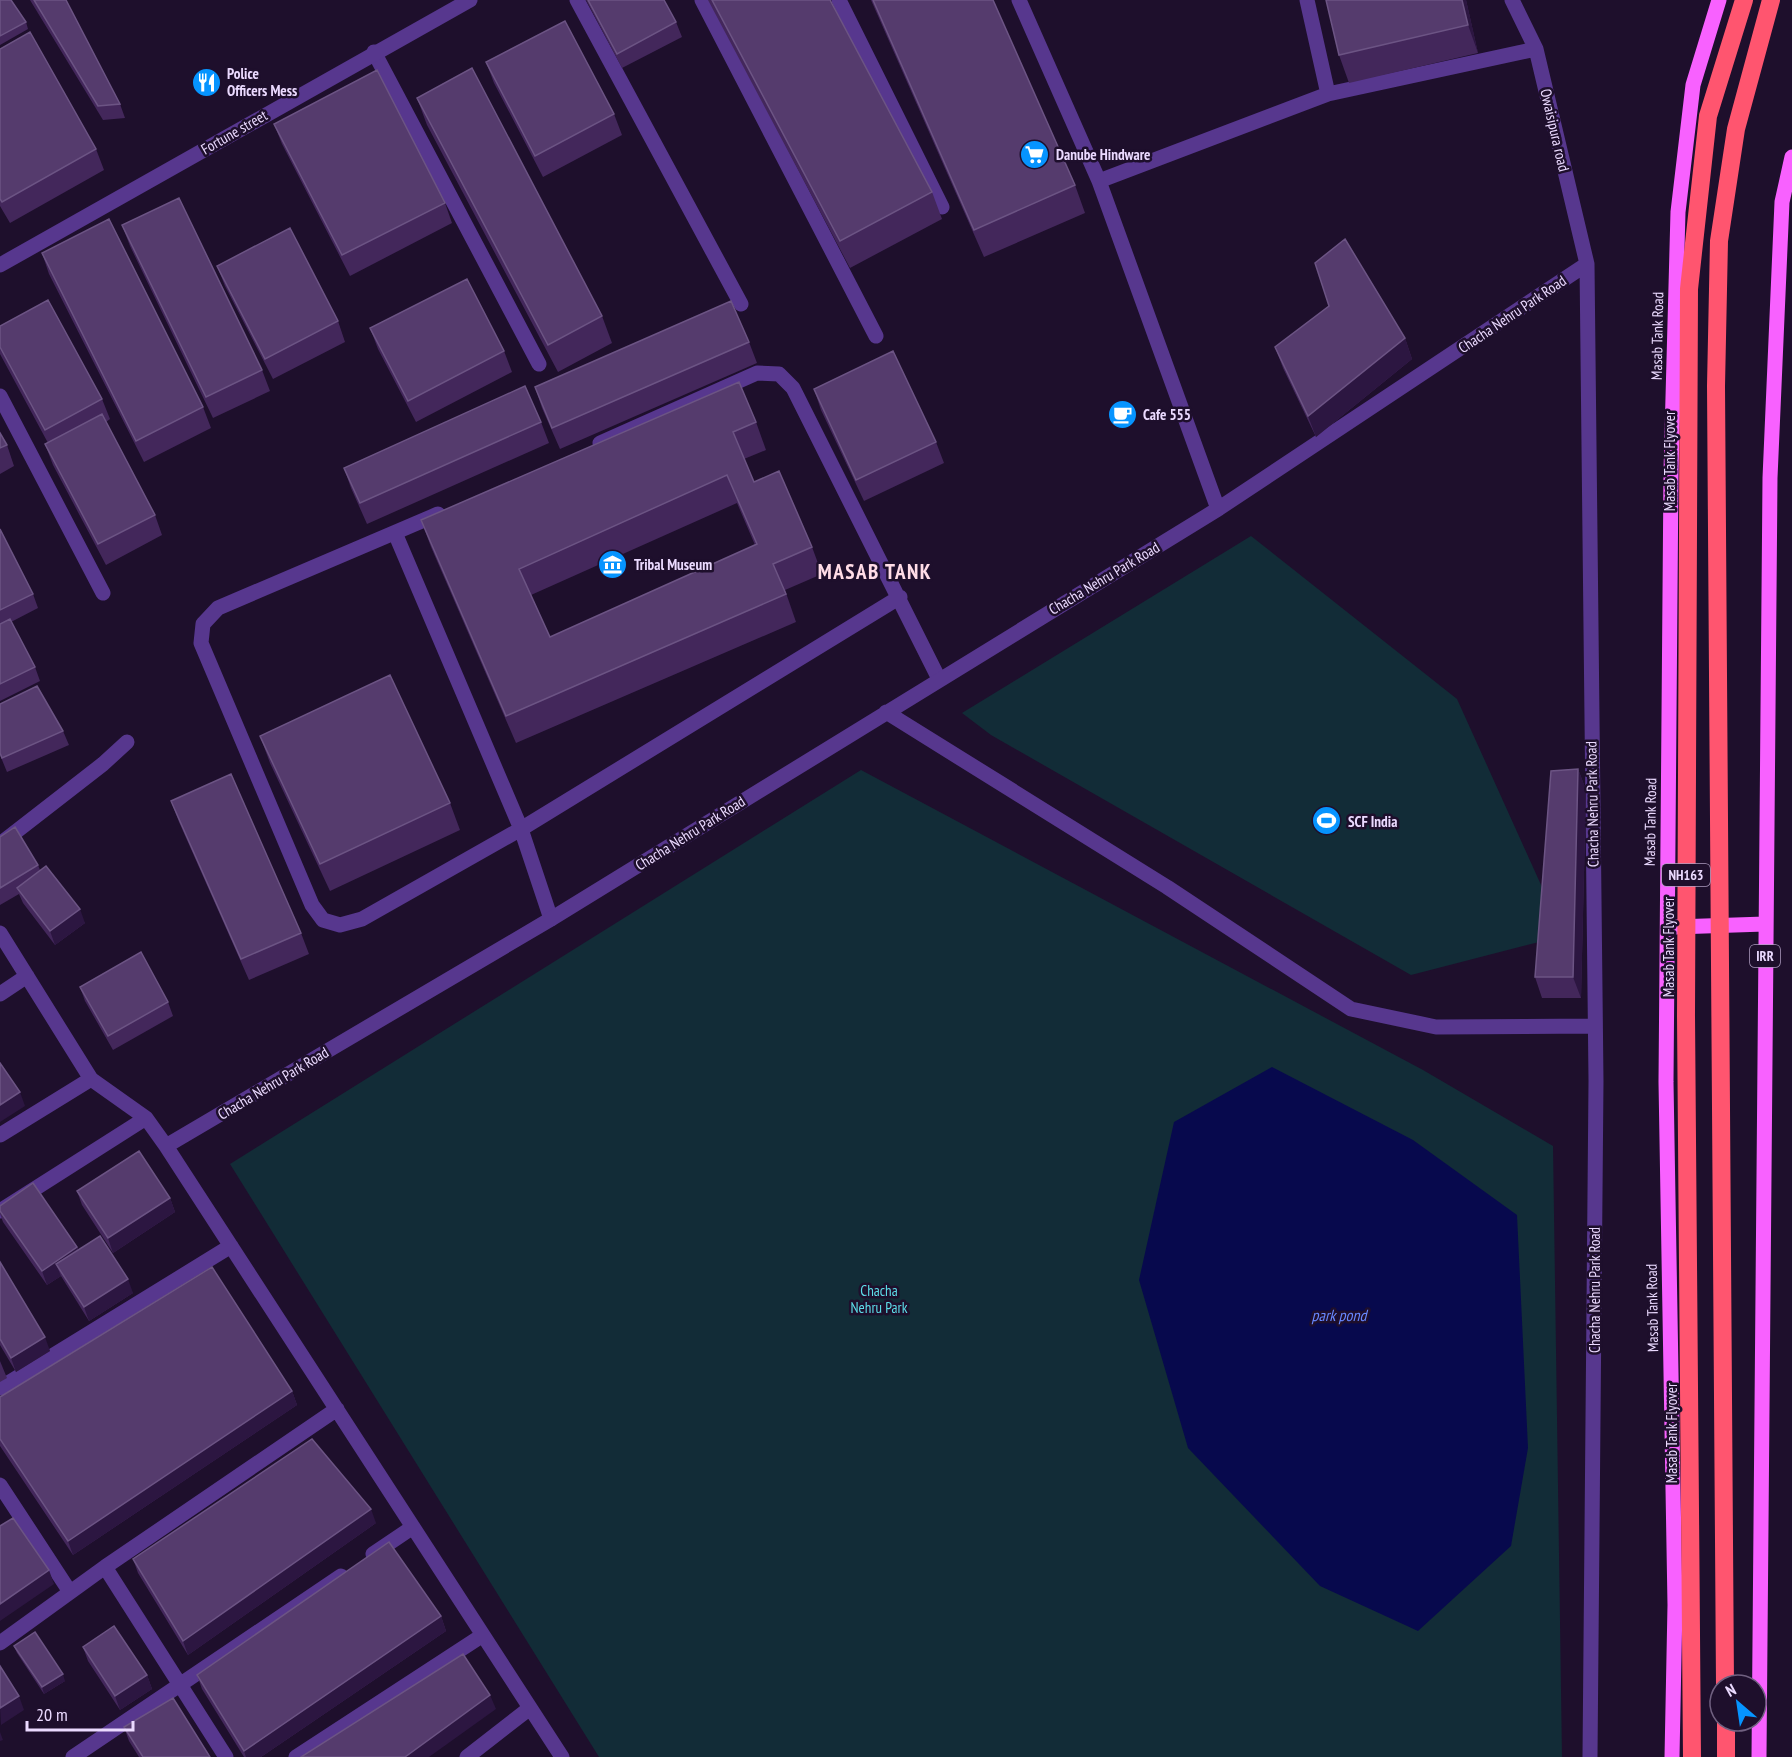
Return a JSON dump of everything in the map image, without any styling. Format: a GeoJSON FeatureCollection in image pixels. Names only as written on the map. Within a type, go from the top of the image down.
{"type":"FeatureCollection","features":[{"type":"Feature","properties":{"kind":"highway","name":"Masab Tank Flyover"},"geometry":{"type":"LineString","coordinates":[[1692,1757],[1686,1028],[1689,289],[1708,116],[1744,0]]}},
{"type":"Feature","properties":{"kind":"highway","name":"NH163"},"geometry":{"type":"LineString","coordinates":[[1725,1673],[1716,398],[1719,241],[1736,129],[1771,0]]}},
{"type":"Feature","properties":{"kind":"highway"},"geometry":{"type":"LineString","coordinates":[[1726,1733],[1726,1757]]}},
{"type":"Feature","properties":{"kind":"main road","name":"Masab Tank Road"},"geometry":{"type":"LineString","coordinates":[[1672,1757],[1675,1605],[1666,1082],[1671,471],[1678,212],[1693,85],[1719,0]]}},
{"type":"Feature","properties":{"kind":"main road","name":"IRR"},"geometry":{"type":"LineString","coordinates":[[1759,1757],[1770,478],[1782,202],[1792,157]]}},
{"type":"Feature","properties":{"kind":"main road"},"geometry":{"type":"LineString","coordinates":[[1667,928],[1765,924]]}},
{"type":"Feature","properties":{"kind":"street","name":"Fortune street"},"geometry":{"type":"LineString","coordinates":[[0,265],[374,52],[470,0]]}},
{"type":"Feature","properties":{"kind":"street"},"geometry":{"type":"LineString","coordinates":[[577,0],[741,304]]}},
{"type":"Feature","properties":{"kind":"street"},"geometry":{"type":"LineString","coordinates":[[702,0],[876,336]]}},
{"type":"Feature","properties":{"kind":"street"},"geometry":{"type":"LineString","coordinates":[[839,0],[942,207]]}},
{"type":"Feature","properties":{"kind":"street"},"geometry":{"type":"LineString","coordinates":[[1019,0],[1099,181],[1218,509]]}},
{"type":"Feature","properties":{"kind":"street"},"geometry":{"type":"LineString","coordinates":[[1307,0],[1328,94]]}},
{"type":"Feature","properties":{"kind":"street","name":"Owaisipura road"},"geometry":{"type":"LineString","coordinates":[[1512,0],[1536,49],[1587,264]]}},
{"type":"Feature","properties":{"kind":"street"},"geometry":{"type":"LineString","coordinates":[[1099,181],[1328,94],[1536,49]]}},
{"type":"Feature","properties":{"kind":"street"},"geometry":{"type":"LineString","coordinates":[[374,52],[539,364]]}},
{"type":"Feature","properties":{"kind":"street","name":"Chacha Nehru Park Road"},"geometry":{"type":"LineString","coordinates":[[166,1146],[550,919],[1218,509],[1587,264]]}},
{"type":"Feature","properties":{"kind":"street","name":"Chacha Nehru Park Road"},"geometry":{"type":"LineString","coordinates":[[1587,264],[1595,1026],[1590,1757]]}},
{"type":"Feature","properties":{"kind":"street"},"geometry":{"type":"LineString","coordinates":[[582,451],[757,373],[778,374],[793,388],[900,597],[939,680]]}},
{"type":"Feature","properties":{"kind":"street"},"geometry":{"type":"LineString","coordinates":[[0,396],[103,593]]}},
{"type":"Feature","properties":{"kind":"street"},"geometry":{"type":"LineString","coordinates":[[450,509],[218,608],[203,624],[201,643],[312,905],[323,920],[340,925],[362,919],[521,829],[900,597]]}},
{"type":"Feature","properties":{"kind":"street"},"geometry":{"type":"LineString","coordinates":[[395,533],[521,829],[550,919]]}},
{"type":"Feature","properties":{"kind":"street"},"geometry":{"type":"LineString","coordinates":[[886,712],[1167,887],[1351,1009],[1436,1027],[1595,1026]]}},
{"type":"Feature","properties":{"kind":"street"},"geometry":{"type":"LineString","coordinates":[[0,844],[104,764],[127,742]]}},
{"type":"Feature","properties":{"kind":"street"},"geometry":{"type":"LineString","coordinates":[[0,933],[91,1079],[146,1118],[166,1146],[562,1757]]}},
{"type":"Feature","properties":{"kind":"street"},"geometry":{"type":"LineString","coordinates":[[0,994],[27,976]]}},
{"type":"Feature","properties":{"kind":"street"},"geometry":{"type":"LineString","coordinates":[[0,1135],[91,1079]]}},
{"type":"Feature","properties":{"kind":"street"},"geometry":{"type":"LineString","coordinates":[[0,1211],[146,1118]]}},
{"type":"Feature","properties":{"kind":"street"},"geometry":{"type":"LineString","coordinates":[[0,1388],[231,1246]]}},
{"type":"Feature","properties":{"kind":"street"},"geometry":{"type":"LineString","coordinates":[[0,1643],[105,1567],[337,1409]]}},
{"type":"Feature","properties":{"kind":"street"},"geometry":{"type":"LineString","coordinates":[[0,1485],[70,1592]]}},
{"type":"Feature","properties":{"kind":"street"},"geometry":{"type":"LineString","coordinates":[[72,1757],[413,1527]]}},
{"type":"Feature","properties":{"kind":"street"},"geometry":{"type":"LineString","coordinates":[[105,1567],[226,1757]]}},
{"type":"Feature","properties":{"kind":"street"},"geometry":{"type":"LineString","coordinates":[[296,1757],[483,1635]]}},
{"type":"Feature","properties":{"kind":"street"},"geometry":{"type":"LineString","coordinates":[[467,1757],[530,1708]]}},
{"type":"Feature","properties":{"kind":"green space","name":"SCF India"},"geometry":{"type":"Polygon","coordinates":[[[1251,536],[1457,699],[1551,907],[1539,942],[1411,975],[991,735],[962,713],[1251,536]]]}},
{"type":"Feature","properties":{"kind":"green space","name":"Chacha Nehru Park"},"geometry":{"type":"Polygon","coordinates":[[[861,770],[1423,1070],[1553,1146],[1562,1757],[599,1757],[230,1164],[861,770]]]}},
{"type":"Feature","properties":{"kind":"water","name":"park pond"},"geometry":{"type":"Polygon","coordinates":[[[1272,1067],[1413,1140],[1517,1215],[1528,1448],[1511,1546],[1418,1631],[1320,1586],[1188,1448],[1139,1280],[1174,1122],[1272,1067]]]}},
{"type":"Feature","properties":{"kind":"building"},"geometry":{"type":"Polygon","coordinates":[[[0,0],[11,0],[26,22],[0,36],[0,0]]]}},
{"type":"Feature","properties":{"kind":"building"},"geometry":{"type":"Polygon","coordinates":[[[34,0],[66,0],[120,104],[98,106],[34,0]]]}},
{"type":"Feature","properties":{"kind":"building"},"geometry":{"type":"Polygon","coordinates":[[[588,0],[664,0],[676,22],[617,54],[588,0]]]}},
{"type":"Feature","properties":{"kind":"building"},"geometry":{"type":"Polygon","coordinates":[[[712,0],[830,0],[932,192],[840,241],[712,0]]]}},
{"type":"Feature","properties":{"kind":"building"},"geometry":{"type":"Polygon","coordinates":[[[873,0],[993,0],[1075,185],[974,230],[873,0]]]}},
{"type":"Feature","properties":{"kind":"building"},"geometry":{"type":"Polygon","coordinates":[[[1326,0],[1462,0],[1468,25],[1339,55],[1326,0]]]}},
{"type":"Feature","properties":{"kind":"building"},"geometry":{"type":"Polygon","coordinates":[[[565,21],[614,114],[535,156],[486,62],[565,21]]]}},
{"type":"Feature","properties":{"kind":"building"},"geometry":{"type":"Polygon","coordinates":[[[30,32],[96,149],[2,202],[0,199],[0,49],[30,32]]]}},
{"type":"Feature","properties":{"kind":"building"},"geometry":{"type":"Polygon","coordinates":[[[472,68],[602,316],[548,345],[417,98],[472,68]]]}},
{"type":"Feature","properties":{"kind":"building"},"geometry":{"type":"Polygon","coordinates":[[[377,70],[445,203],[342,255],[274,124],[377,70]]]}},
{"type":"Feature","properties":{"kind":"building"},"geometry":{"type":"Polygon","coordinates":[[[179,198],[262,370],[206,397],[122,225],[179,198]]]}},
{"type":"Feature","properties":{"kind":"building"},"geometry":{"type":"Polygon","coordinates":[[[109,219],[203,407],[136,441],[42,253],[109,219]]]}},
{"type":"Feature","properties":{"kind":"building"},"geometry":{"type":"Polygon","coordinates":[[[290,228],[338,321],[265,359],[217,266],[290,228]]]}},
{"type":"Feature","properties":{"kind":"building"},"geometry":{"type":"Polygon","coordinates":[[[1345,239],[1405,338],[1308,416],[1275,347],[1329,306],[1315,263],[1345,239]]]}},
{"type":"Feature","properties":{"kind":"building"},"geometry":{"type":"Polygon","coordinates":[[[467,279],[504,351],[408,401],[370,328],[467,279]]]}},
{"type":"Feature","properties":{"kind":"building"},"geometry":{"type":"Polygon","coordinates":[[[48,300],[102,399],[45,430],[0,347],[0,326],[48,300]]]}},
{"type":"Feature","properties":{"kind":"building"},"geometry":{"type":"Polygon","coordinates":[[[731,301],[749,342],[552,428],[535,387],[731,301]]]}},
{"type":"Feature","properties":{"kind":"building"},"geometry":{"type":"Polygon","coordinates":[[[893,351],[936,442],[856,480],[814,389],[893,351]]]}},
{"type":"Feature","properties":{"kind":"building"},"geometry":{"type":"Polygon","coordinates":[[[739,382],[756,422],[733,432],[754,482],[779,471],[812,547],[773,564],[786,594],[506,716],[421,520],[739,382]],[[727,475],[519,569],[550,637],[757,544],[727,475]]]}},
{"type":"Feature","properties":{"kind":"building"},"geometry":{"type":"Polygon","coordinates":[[[525,386],[541,422],[360,503],[344,468],[525,386]]]}},
{"type":"Feature","properties":{"kind":"building"},"geometry":{"type":"Polygon","coordinates":[[[102,414],[155,515],[98,544],[45,444],[102,414]]]}},
{"type":"Feature","properties":{"kind":"building"},"geometry":{"type":"Polygon","coordinates":[[[0,433],[7,445],[0,448],[0,433]]]}},
{"type":"Feature","properties":{"kind":"building"},"geometry":{"type":"Polygon","coordinates":[[[0,529],[33,594],[0,610],[0,529]]]}},
{"type":"Feature","properties":{"kind":"building"},"geometry":{"type":"Polygon","coordinates":[[[10,619],[35,667],[0,684],[0,624],[10,619]]]}},
{"type":"Feature","properties":{"kind":"building"},"geometry":{"type":"Polygon","coordinates":[[[390,675],[450,803],[320,864],[260,736],[390,675]]]}},
{"type":"Feature","properties":{"kind":"building"},"geometry":{"type":"Polygon","coordinates":[[[37,686],[63,731],[2,758],[0,753],[0,704],[37,686]]]}},
{"type":"Feature","properties":{"kind":"building"},"geometry":{"type":"Polygon","coordinates":[[[1578,769],[1573,977],[1535,977],[1551,771],[1578,769]]]}},
{"type":"Feature","properties":{"kind":"building"},"geometry":{"type":"Polygon","coordinates":[[[231,774],[301,933],[241,959],[171,801],[231,774]]]}},
{"type":"Feature","properties":{"kind":"building"},"geometry":{"type":"Polygon","coordinates":[[[15,827],[38,865],[0,888],[0,837],[15,827]]]}},
{"type":"Feature","properties":{"kind":"building"},"geometry":{"type":"Polygon","coordinates":[[[46,866],[80,909],[50,931],[17,888],[46,866]]]}},
{"type":"Feature","properties":{"kind":"building"},"geometry":{"type":"Polygon","coordinates":[[[141,952],[168,1002],[108,1036],[80,987],[141,952]]]}},
{"type":"Feature","properties":{"kind":"building"},"geometry":{"type":"Polygon","coordinates":[[[0,1063],[20,1092],[0,1105],[0,1063]]]}},
{"type":"Feature","properties":{"kind":"building"},"geometry":{"type":"Polygon","coordinates":[[[139,1151],[170,1198],[108,1238],[77,1191],[139,1151]]]}},
{"type":"Feature","properties":{"kind":"building"},"geometry":{"type":"Polygon","coordinates":[[[33,1183],[77,1247],[42,1271],[0,1211],[0,1206],[33,1183]]]}},
{"type":"Feature","properties":{"kind":"building"},"geometry":{"type":"Polygon","coordinates":[[[100,1236],[128,1279],[84,1307],[56,1264],[100,1236]]]}},
{"type":"Feature","properties":{"kind":"building"},"geometry":{"type":"Polygon","coordinates":[[[0,1262],[45,1337],[11,1358],[0,1339],[0,1262]]]}},
{"type":"Feature","properties":{"kind":"building"},"geometry":{"type":"Polygon","coordinates":[[[212,1267],[292,1391],[68,1541],[0,1439],[0,1397],[212,1267]]]}},
{"type":"Feature","properties":{"kind":"building"},"geometry":{"type":"Polygon","coordinates":[[[312,1439],[371,1509],[183,1641],[133,1559],[312,1439]]]}},
{"type":"Feature","properties":{"kind":"building"},"geometry":{"type":"Polygon","coordinates":[[[13,1518],[49,1570],[0,1604],[0,1526],[13,1518]]]}},
{"type":"Feature","properties":{"kind":"building"},"geometry":{"type":"Polygon","coordinates":[[[389,1542],[441,1616],[244,1751],[197,1675],[389,1542]]]}},
{"type":"Feature","properties":{"kind":"building"},"geometry":{"type":"Polygon","coordinates":[[[114,1626],[147,1675],[115,1696],[83,1647],[114,1626]]]}},
{"type":"Feature","properties":{"kind":"building"},"geometry":{"type":"Polygon","coordinates":[[[35,1632],[63,1674],[42,1687],[14,1646],[35,1632]]]}},
{"type":"Feature","properties":{"kind":"building"},"geometry":{"type":"Polygon","coordinates":[[[463,1654],[490,1695],[405,1757],[301,1757],[463,1654]]]}},
{"type":"Feature","properties":{"kind":"building"},"geometry":{"type":"Polygon","coordinates":[[[0,1666],[19,1696],[0,1708],[0,1666]]]}},
{"type":"Feature","properties":{"kind":"building"},"geometry":{"type":"Polygon","coordinates":[[[173,1698],[210,1757],[143,1757],[124,1727],[173,1698]]]}},
{"type":"Feature","properties":{"kind":"place","name":"Police Officers Mess"},"geometry":{"type":"Point","coordinates":[206,82]}},
{"type":"Feature","properties":{"kind":"place","name":"Danube Hindware"},"geometry":{"type":"Point","coordinates":[1035,154]}},
{"type":"Feature","properties":{"kind":"place","name":"Cafe 555"},"geometry":{"type":"Point","coordinates":[1122,414]}},
{"type":"Feature","properties":{"kind":"place","name":"Tribal Museum"},"geometry":{"type":"Point","coordinates":[613,564]}},
{"type":"Feature","properties":{"kind":"place","name":"SCF India"},"geometry":{"type":"Point","coordinates":[1327,821]}},
{"type":"Feature","properties":{"kind":"district","name":"MASAB TANK"},"geometry":{"type":"Point","coordinates":[875,571]}}]}
